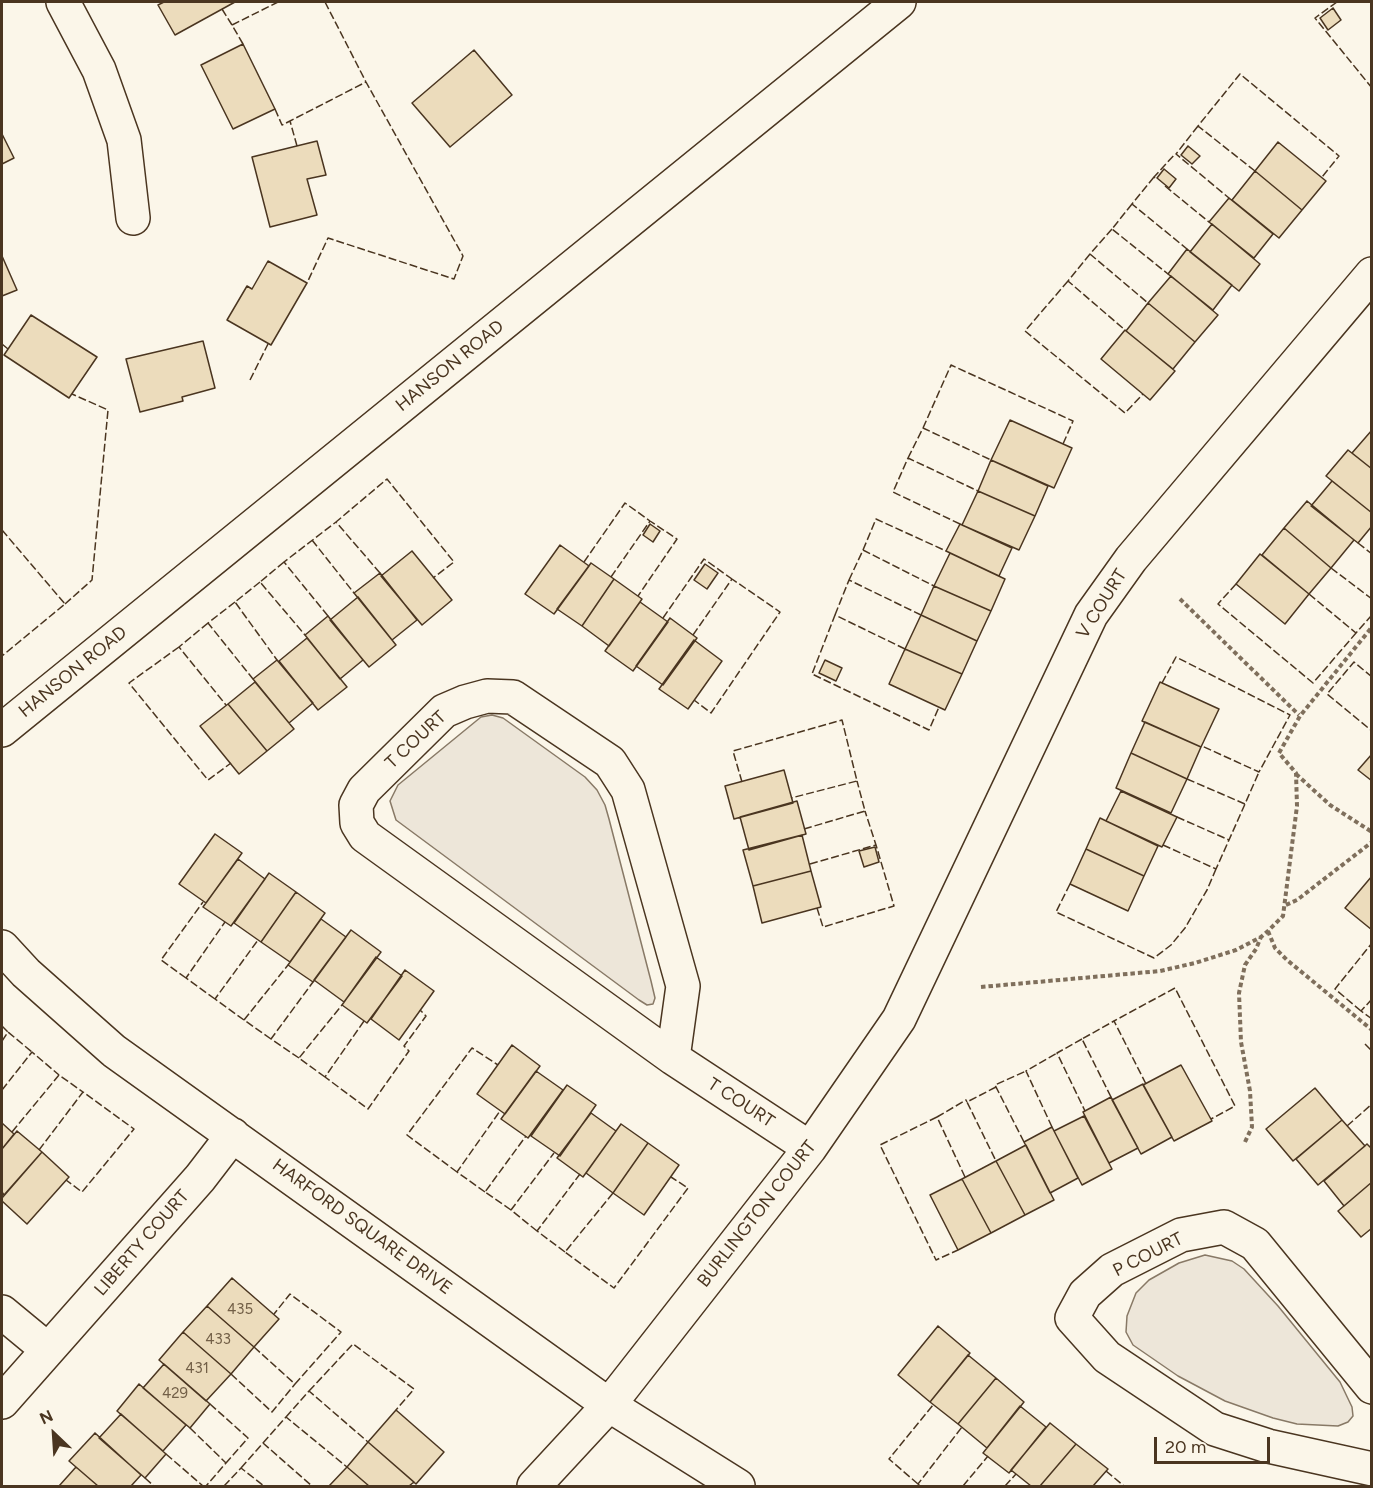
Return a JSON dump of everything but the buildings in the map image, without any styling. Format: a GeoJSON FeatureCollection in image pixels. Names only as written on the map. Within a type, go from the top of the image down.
{"type":"FeatureCollection","features":[{"type":"Feature","properties":{"kind":"street"},"geometry":{"type":"LineString","coordinates":[[63,2],[99,70],[124,140],[133,218]]}},
{"type":"Feature","properties":{"kind":"street","name":"HANSON ROAD"},"geometry":{"type":"LineString","coordinates":[[2,730],[899,2]]}},
{"type":"Feature","properties":{"kind":"street","name":"V COURT"},"geometry":{"type":"LineString","coordinates":[[899,1019],[1091,615],[1131,559],[1371,274]]}},
{"type":"Feature","properties":{"kind":"street","name":"T COURT"},"geometry":{"type":"LineString","coordinates":[[673,1058],[683,986],[628,790],[610,762],[513,697],[487,696],[444,711],[364,790],[356,805],[357,823],[365,836],[673,1058],[810,1148]]}},
{"type":"Feature","properties":{"kind":"street","name":"HARFORD SQUARE DRIVE"},"geometry":{"type":"LineString","coordinates":[[2,947],[26,973],[114,1051],[609,1405],[738,1486]]}},
{"type":"Feature","properties":{"kind":"street","name":"BURLINGTON COURT"},"geometry":{"type":"LineString","coordinates":[[534,1486],[609,1405],[810,1148],[899,1019]]}},
{"type":"Feature","properties":{"kind":"street","name":"LIBERTY COURT"},"geometry":{"type":"LineString","coordinates":[[2,1402],[200,1178],[233,1135]]}},
{"type":"Feature","properties":{"kind":"street","name":"P COURT"},"geometry":{"type":"LineString","coordinates":[[1371,1387],[1255,1244],[1224,1227],[1181,1235],[1112,1270],[1084,1294],[1072,1318],[1107,1357],[1215,1429],[1268,1446],[1371,1468]]}},
{"type":"Feature","properties":{"kind":"street"},"geometry":{"type":"LineString","coordinates":[[2,1312],[48,1350]]}},
{"type":"Feature","properties":{"kind":"path"},"geometry":{"type":"LineString","coordinates":[[1179,599],[1299,716]]}},
{"type":"Feature","properties":{"kind":"path"},"geometry":{"type":"LineString","coordinates":[[1371,627],[1299,716],[1279,753],[1330,806],[1371,832]]}},
{"type":"Feature","properties":{"kind":"path"},"geometry":{"type":"LineString","coordinates":[[981,987],[1160,971],[1236,950],[1261,937],[1283,915],[1286,905],[1297,806],[1296,773]]}},
{"type":"Feature","properties":{"kind":"path"},"geometry":{"type":"LineString","coordinates":[[1286,905],[1296,900],[1371,842]]}},
{"type":"Feature","properties":{"kind":"path"},"geometry":{"type":"LineString","coordinates":[[1268,931],[1275,948],[1287,960],[1371,1030]]}},
{"type":"Feature","properties":{"kind":"path"},"geometry":{"type":"LineString","coordinates":[[1245,1142],[1252,1127],[1250,1091],[1241,1042],[1239,993],[1245,965],[1257,949],[1261,937]]}},
{"type":"Feature","properties":{"kind":"shaded area"},"geometry":{"type":"Polygon","coordinates":[[[492,715],[503,718],[585,777],[597,790],[609,819],[651,981],[655,998],[653,1004],[647,1005],[639,1000],[396,820],[390,801],[398,785],[481,717],[492,715]]]}},
{"type":"Feature","properties":{"kind":"shaded area"},"geometry":{"type":"Polygon","coordinates":[[[1205,1255],[1232,1261],[1244,1269],[1278,1306],[1340,1382],[1352,1407],[1353,1416],[1348,1422],[1338,1426],[1297,1424],[1225,1401],[1178,1376],[1133,1345],[1126,1332],[1127,1316],[1136,1293],[1149,1280],[1179,1263],[1205,1255]]]}},
{"type":"Feature","properties":{"kind":"fence"},"geometry":{"type":"LineString","coordinates":[[243,44],[232,25],[278,2]]}},
{"type":"Feature","properties":{"kind":"fence"},"geometry":{"type":"LineString","coordinates":[[325,2],[366,82]]}},
{"type":"Feature","properties":{"kind":"fence"},"geometry":{"type":"LineString","coordinates":[[1337,2],[1315,18],[1372,88]]}},
{"type":"Feature","properties":{"kind":"fence"},"geometry":{"type":"LineString","coordinates":[[222,9],[232,25]]}},
{"type":"Feature","properties":{"kind":"fence"},"geometry":{"type":"LineString","coordinates":[[1255,171],[1198,126],[1240,74],[1339,156],[1322,177]]}},
{"type":"Feature","properties":{"kind":"fence"},"geometry":{"type":"LineString","coordinates":[[297,146],[290,121],[366,82],[463,256],[454,279],[328,238],[307,283]]}},
{"type":"Feature","properties":{"kind":"fence"},"geometry":{"type":"LineString","coordinates":[[275,109],[282,125],[290,121]]}},
{"type":"Feature","properties":{"kind":"fence"},"geometry":{"type":"LineString","coordinates":[[1198,126],[1176,154],[1229,198]]}},
{"type":"Feature","properties":{"kind":"fence"},"geometry":{"type":"LineString","coordinates":[[1155,178],[1175,154]]}},
{"type":"Feature","properties":{"kind":"fence"},"geometry":{"type":"LineString","coordinates":[[1154,177],[1132,204],[1187,249]]}},
{"type":"Feature","properties":{"kind":"fence"},"geometry":{"type":"LineString","coordinates":[[1165,186],[1209,222]]}},
{"type":"Feature","properties":{"kind":"fence"},"geometry":{"type":"LineString","coordinates":[[1132,204],[1112,229],[1168,274]]}},
{"type":"Feature","properties":{"kind":"fence"},"geometry":{"type":"LineString","coordinates":[[1112,229],[1090,254],[1148,303]]}},
{"type":"Feature","properties":{"kind":"fence"},"geometry":{"type":"LineString","coordinates":[[1090,254],[1068,281],[1125,330]]}},
{"type":"Feature","properties":{"kind":"fence"},"geometry":{"type":"LineString","coordinates":[[1068,281],[1025,331],[1125,413],[1143,394]]}},
{"type":"Feature","properties":{"kind":"fence"},"geometry":{"type":"LineString","coordinates":[[2,344],[8,349]]}},
{"type":"Feature","properties":{"kind":"fence"},"geometry":{"type":"LineString","coordinates":[[250,380],[268,344]]}},
{"type":"Feature","properties":{"kind":"fence"},"geometry":{"type":"LineString","coordinates":[[923,428],[951,365],[1073,421],[1063,444]]}},
{"type":"Feature","properties":{"kind":"fence"},"geometry":{"type":"LineString","coordinates":[[65,604],[92,580],[108,410],[72,394]]}},
{"type":"Feature","properties":{"kind":"fence"},"geometry":{"type":"LineString","coordinates":[[908,458],[923,428],[991,460]]}},
{"type":"Feature","properties":{"kind":"fence"},"geometry":{"type":"LineString","coordinates":[[960,524],[893,492],[908,458],[978,491]]}},
{"type":"Feature","properties":{"kind":"fence"},"geometry":{"type":"LineString","coordinates":[[380,573],[336,522],[387,479],[454,562],[433,578]]}},
{"type":"Feature","properties":{"kind":"fence"},"geometry":{"type":"LineString","coordinates":[[584,562],[625,503],[650,521]]}},
{"type":"Feature","properties":{"kind":"fence"},"geometry":{"type":"LineString","coordinates":[[863,550],[876,519],[946,551]]}},
{"type":"Feature","properties":{"kind":"fence"},"geometry":{"type":"LineString","coordinates":[[611,577],[650,521],[677,539],[638,596]]}},
{"type":"Feature","properties":{"kind":"fence"},"geometry":{"type":"LineString","coordinates":[[328,616],[284,562],[336,522]]}},
{"type":"Feature","properties":{"kind":"fence"},"geometry":{"type":"LineString","coordinates":[[2,530],[65,604],[2,656]]}},
{"type":"Feature","properties":{"kind":"fence"},"geometry":{"type":"LineString","coordinates":[[312,540],[354,593]]}},
{"type":"Feature","properties":{"kind":"fence"},"geometry":{"type":"LineString","coordinates":[[1358,543],[1372,554]]}},
{"type":"Feature","properties":{"kind":"fence"},"geometry":{"type":"LineString","coordinates":[[849,580],[863,550],[934,586]]}},
{"type":"Feature","properties":{"kind":"fence"},"geometry":{"type":"LineString","coordinates":[[663,618],[704,559],[732,579]]}},
{"type":"Feature","properties":{"kind":"fence"},"geometry":{"type":"LineString","coordinates":[[284,562],[260,582],[305,635]]}},
{"type":"Feature","properties":{"kind":"fence"},"geometry":{"type":"LineString","coordinates":[[1331,568],[1372,599]]}},
{"type":"Feature","properties":{"kind":"fence"},"geometry":{"type":"LineString","coordinates":[[693,635],[732,579],[780,612],[711,713],[694,700]]}},
{"type":"Feature","properties":{"kind":"fence"},"geometry":{"type":"LineString","coordinates":[[835,615],[849,580],[921,615]]}},
{"type":"Feature","properties":{"kind":"fence"},"geometry":{"type":"LineString","coordinates":[[260,582],[235,602],[277,660]]}},
{"type":"Feature","properties":{"kind":"fence"},"geometry":{"type":"LineString","coordinates":[[1236,584],[1218,604],[1313,683],[1356,633]]}},
{"type":"Feature","properties":{"kind":"fence"},"geometry":{"type":"LineString","coordinates":[[1309,594],[1356,633],[1372,615]]}},
{"type":"Feature","properties":{"kind":"fence"},"geometry":{"type":"LineString","coordinates":[[235,602],[208,623],[253,679]]}},
{"type":"Feature","properties":{"kind":"fence"},"geometry":{"type":"LineString","coordinates":[[905,649],[835,615],[812,674],[929,730],[939,707]]}},
{"type":"Feature","properties":{"kind":"fence"},"geometry":{"type":"LineString","coordinates":[[208,623],[179,647],[226,705]]}},
{"type":"Feature","properties":{"kind":"fence"},"geometry":{"type":"LineString","coordinates":[[179,647],[129,683],[208,780],[231,763]]}},
{"type":"Feature","properties":{"kind":"fence"},"geometry":{"type":"LineString","coordinates":[[1162,683],[1176,657],[1290,715],[1259,772],[1202,746]]}},
{"type":"Feature","properties":{"kind":"fence"},"geometry":{"type":"LineString","coordinates":[[1372,677],[1354,662],[1327,694],[1372,731]]}},
{"type":"Feature","properties":{"kind":"fence"},"geometry":{"type":"LineString","coordinates":[[742,782],[733,751],[842,720],[857,781],[791,798]]}},
{"type":"Feature","properties":{"kind":"fence"},"geometry":{"type":"LineString","coordinates":[[1187,779],[1245,804],[1259,772]]}},
{"type":"Feature","properties":{"kind":"fence"},"geometry":{"type":"LineString","coordinates":[[804,829],[865,811],[857,781]]}},
{"type":"Feature","properties":{"kind":"fence"},"geometry":{"type":"LineString","coordinates":[[1177,817],[1229,840],[1245,804]]}},
{"type":"Feature","properties":{"kind":"fence"},"geometry":{"type":"LineString","coordinates":[[810,864],[876,845],[865,811]]}},
{"type":"Feature","properties":{"kind":"fence"},"geometry":{"type":"LineString","coordinates":[[1163,845],[1216,869],[1229,840]]}},
{"type":"Feature","properties":{"kind":"fence"},"geometry":{"type":"LineString","coordinates":[[817,908],[823,927],[894,906],[876,845]]}},
{"type":"Feature","properties":{"kind":"fence"},"geometry":{"type":"LineString","coordinates":[[1070,884],[1056,912],[1154,958],[1171,945],[1185,928],[1207,890],[1216,869]]}},
{"type":"Feature","properties":{"kind":"fence"},"geometry":{"type":"LineString","coordinates":[[186,978],[161,960],[203,902]]}},
{"type":"Feature","properties":{"kind":"fence"},"geometry":{"type":"LineString","coordinates":[[215,999],[186,978],[225,922]]}},
{"type":"Feature","properties":{"kind":"fence"},"geometry":{"type":"LineString","coordinates":[[244,1020],[215,999],[258,940]]}},
{"type":"Feature","properties":{"kind":"fence"},"geometry":{"type":"LineString","coordinates":[[1361,1011],[1335,989],[1372,943]]}},
{"type":"Feature","properties":{"kind":"fence"},"geometry":{"type":"LineString","coordinates":[[271,1039],[244,1020],[288,965]]}},
{"type":"Feature","properties":{"kind":"fence"},"geometry":{"type":"LineString","coordinates":[[299,1058],[271,1039],[313,982]]}},
{"type":"Feature","properties":{"kind":"fence"},"geometry":{"type":"LineString","coordinates":[[1146,1084],[1114,1021],[1175,988],[1235,1106],[1211,1119]]}},
{"type":"Feature","properties":{"kind":"fence"},"geometry":{"type":"LineString","coordinates":[[1372,999],[1361,1011],[1372,1019]]}},
{"type":"Feature","properties":{"kind":"fence"},"geometry":{"type":"LineString","coordinates":[[325,1077],[299,1058],[342,1005]]}},
{"type":"Feature","properties":{"kind":"fence"},"geometry":{"type":"LineString","coordinates":[[364,1021],[325,1077],[368,1109],[409,1051],[404,1046],[426,1016],[420,1010]]}},
{"type":"Feature","properties":{"kind":"fence"},"geometry":{"type":"LineString","coordinates":[[1111,1097],[1082,1039],[1114,1021]]}},
{"type":"Feature","properties":{"kind":"fence"},"geometry":{"type":"LineString","coordinates":[[2,1026],[8,1032]]}},
{"type":"Feature","properties":{"kind":"fence"},"geometry":{"type":"LineString","coordinates":[[2,1041],[8,1032],[32,1052]]}},
{"type":"Feature","properties":{"kind":"fence"},"geometry":{"type":"LineString","coordinates":[[1082,1039],[1057,1053],[1085,1111]]}},
{"type":"Feature","properties":{"kind":"fence"},"geometry":{"type":"LineString","coordinates":[[1365,1044],[1372,1051]]}},
{"type":"Feature","properties":{"kind":"fence"},"geometry":{"type":"LineString","coordinates":[[457,1172],[407,1135],[472,1048],[498,1065]]}},
{"type":"Feature","properties":{"kind":"fence"},"geometry":{"type":"LineString","coordinates":[[2,1090],[32,1052],[59,1075]]}},
{"type":"Feature","properties":{"kind":"fence"},"geometry":{"type":"LineString","coordinates":[[1052,1127],[1026,1071],[1057,1053]]}},
{"type":"Feature","properties":{"kind":"fence"},"geometry":{"type":"LineString","coordinates":[[1024,1142],[995,1085],[1026,1071]]}},
{"type":"Feature","properties":{"kind":"fence"},"geometry":{"type":"LineString","coordinates":[[12,1132],[59,1075],[83,1092]]}},
{"type":"Feature","properties":{"kind":"fence"},"geometry":{"type":"LineString","coordinates":[[996,1087],[967,1102],[996,1161]]}},
{"type":"Feature","properties":{"kind":"fence"},"geometry":{"type":"LineString","coordinates":[[39,1150],[83,1092],[134,1129],[82,1192],[66,1180]]}},
{"type":"Feature","properties":{"kind":"fence"},"geometry":{"type":"LineString","coordinates":[[965,1177],[937,1117],[966,1100],[967,1102]]}},
{"type":"Feature","properties":{"kind":"fence"},"geometry":{"type":"LineString","coordinates":[[1347,1126],[1372,1104]]}},
{"type":"Feature","properties":{"kind":"fence"},"geometry":{"type":"LineString","coordinates":[[485,1192],[457,1172],[500,1111]]}},
{"type":"Feature","properties":{"kind":"fence"},"geometry":{"type":"LineString","coordinates":[[937,1117],[880,1145],[936,1260],[958,1250]]}},
{"type":"Feature","properties":{"kind":"fence"},"geometry":{"type":"LineString","coordinates":[[511,1210],[485,1192],[526,1136]]}},
{"type":"Feature","properties":{"kind":"fence"},"geometry":{"type":"LineString","coordinates":[[537,1231],[511,1210],[554,1153]]}},
{"type":"Feature","properties":{"kind":"fence"},"geometry":{"type":"LineString","coordinates":[[565,1252],[537,1231],[580,1174]]}},
{"type":"Feature","properties":{"kind":"fence"},"geometry":{"type":"LineString","coordinates":[[613,1193],[565,1252],[614,1288],[688,1188],[671,1177]]}},
{"type":"Feature","properties":{"kind":"fence"},"geometry":{"type":"LineString","coordinates":[[254,1347],[295,1384],[341,1332],[290,1294],[274,1314]]}},
{"type":"Feature","properties":{"kind":"fence"},"geometry":{"type":"LineString","coordinates":[[309,1391],[353,1344],[414,1389],[396,1410]]}},
{"type":"Feature","properties":{"kind":"fence"},"geometry":{"type":"LineString","coordinates":[[231,1374],[272,1412],[295,1384]]}},
{"type":"Feature","properties":{"kind":"fence"},"geometry":{"type":"LineString","coordinates":[[286,1417],[309,1391],[368,1442]]}},
{"type":"Feature","properties":{"kind":"fence"},"geometry":{"type":"LineString","coordinates":[[210,1404],[248,1438],[226,1463]]}},
{"type":"Feature","properties":{"kind":"fence"},"geometry":{"type":"LineString","coordinates":[[918,1484],[889,1459],[933,1405]]}},
{"type":"Feature","properties":{"kind":"fence"},"geometry":{"type":"LineString","coordinates":[[263,1443],[286,1417],[347,1467]]}},
{"type":"Feature","properties":{"kind":"fence"},"geometry":{"type":"LineString","coordinates":[[920,1486],[918,1484],[962,1427]]}},
{"type":"Feature","properties":{"kind":"fence"},"geometry":{"type":"LineString","coordinates":[[190,1428],[226,1463],[206,1486]]}},
{"type":"Feature","properties":{"kind":"fence"},"geometry":{"type":"LineString","coordinates":[[241,1468],[263,1443],[312,1486]]}},
{"type":"Feature","properties":{"kind":"fence"},"geometry":{"type":"LineString","coordinates":[[166,1454],[203,1486]]}},
{"type":"Feature","properties":{"kind":"fence"},"geometry":{"type":"LineString","coordinates":[[963,1486],[988,1456]]}},
{"type":"Feature","properties":{"kind":"fence"},"geometry":{"type":"LineString","coordinates":[[224,1486],[241,1468],[264,1486]]}},
{"type":"Feature","properties":{"kind":"fence"},"geometry":{"type":"LineString","coordinates":[[1106,1471],[1124,1486]]}},
{"type":"Feature","properties":{"kind":"fence"},"geometry":{"type":"LineString","coordinates":[[1005,1486],[1016,1474]]}},
{"type":"Feature","properties":{"kind":"fence"},"geometry":{"type":"LineString","coordinates":[[145,1478],[154,1486]]}}]}
